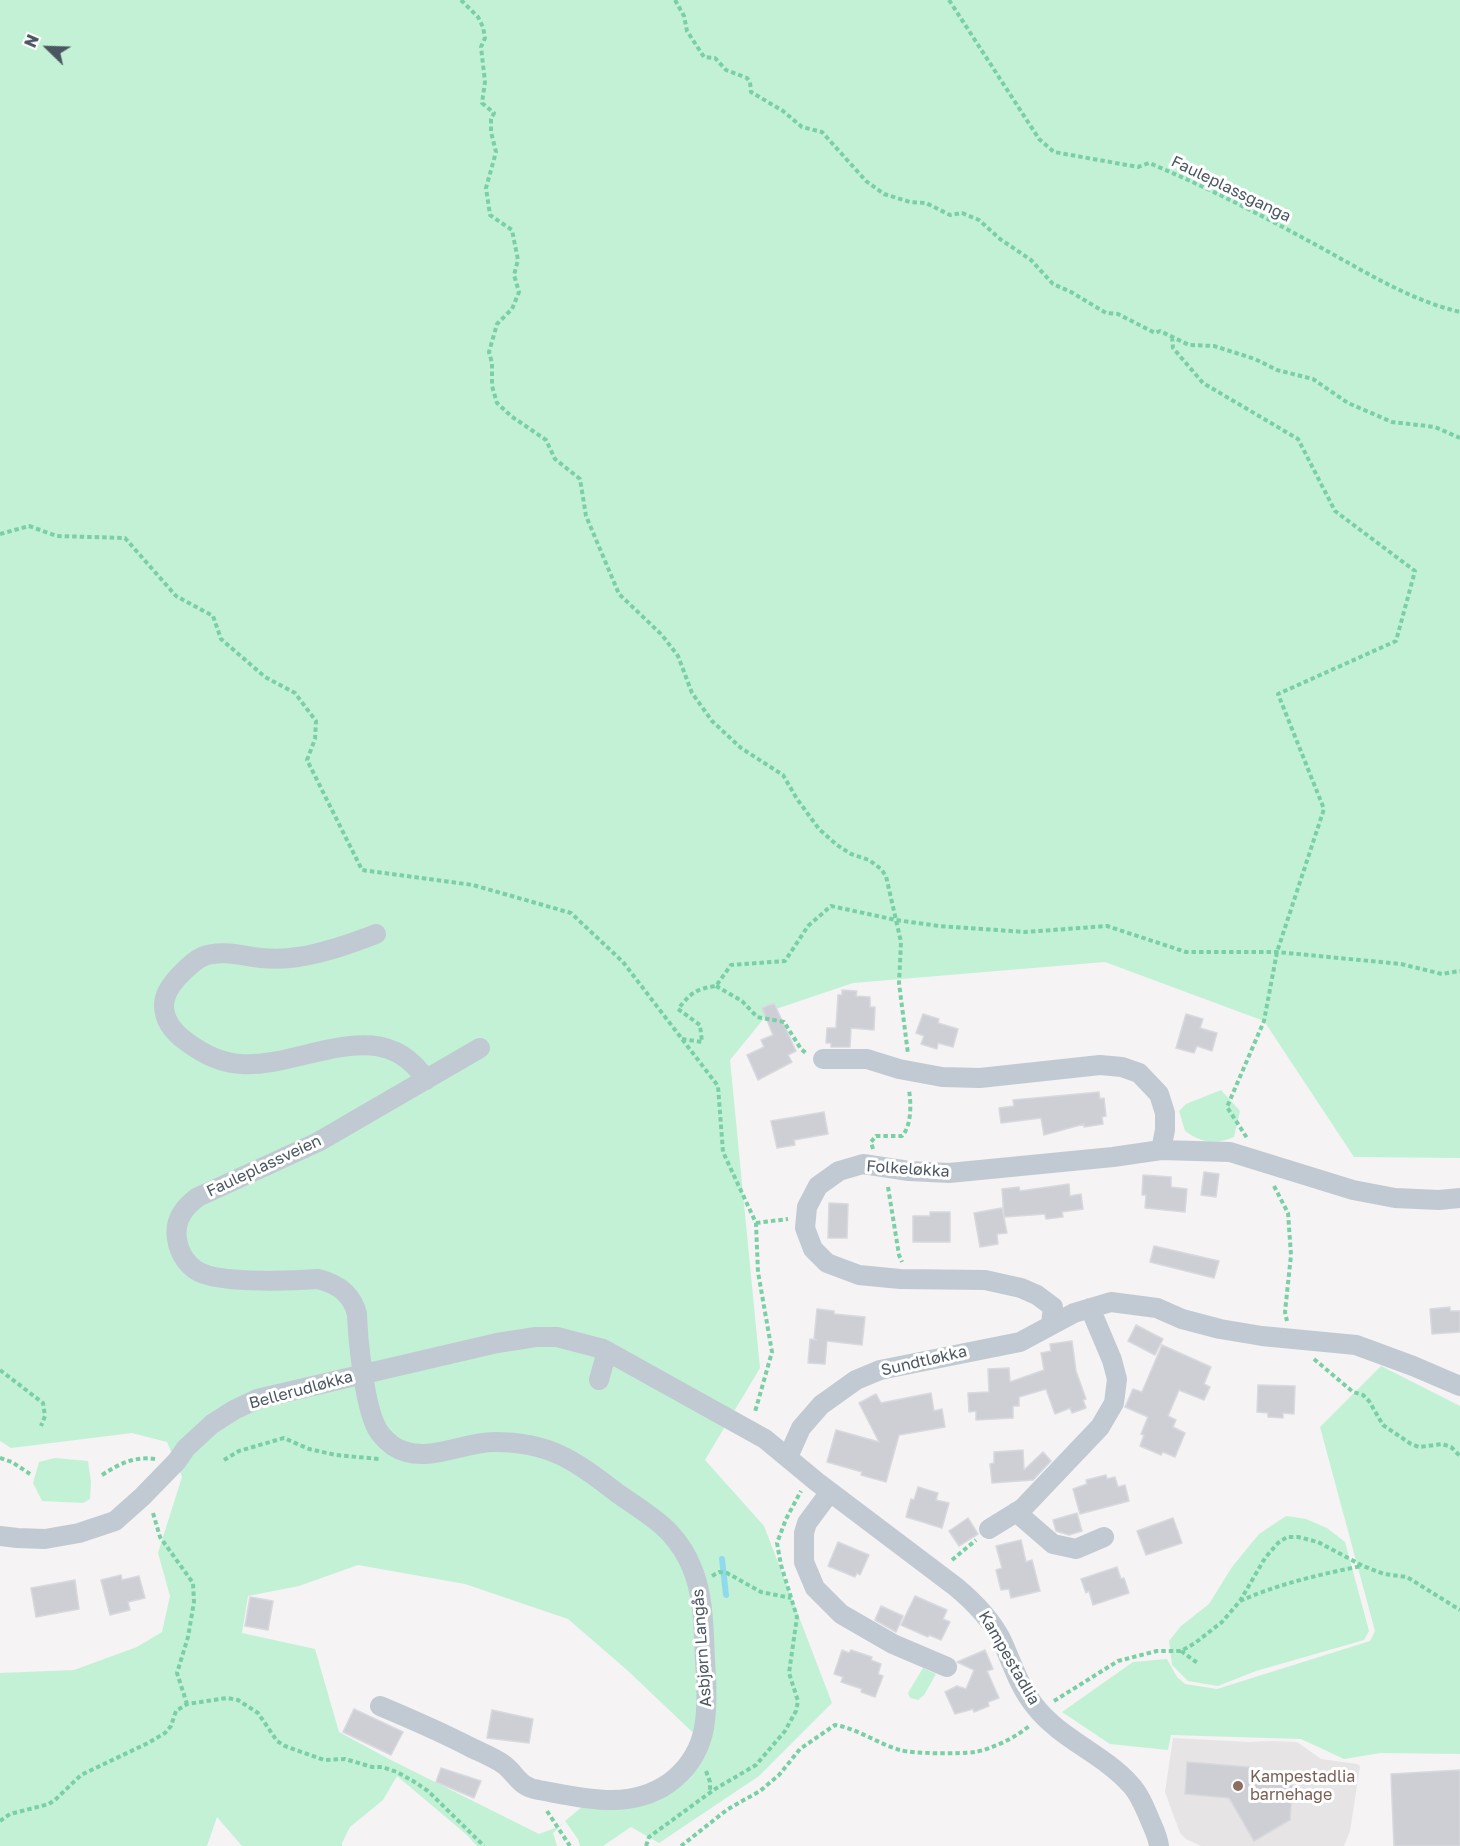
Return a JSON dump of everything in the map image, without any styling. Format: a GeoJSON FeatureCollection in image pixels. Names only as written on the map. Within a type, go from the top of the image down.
{"type":"FeatureCollection","features":[{"type":"Feature","properties":{"kind":"street"},"geometry":{"type":"LineString","coordinates":[[376,934],[324,953],[295,957],[264,958],[220,953],[202,957],[190,965],[169,987],[165,1000],[165,1016],[170,1028],[177,1035],[205,1054],[225,1062],[247,1064],[275,1061],[351,1045],[369,1044],[387,1048],[404,1056],[419,1069],[426,1080]]}},
{"type":"Feature","properties":{"kind":"street","name":"Fauleplassveien"},"geometry":{"type":"LineString","coordinates":[[364,1374],[355,1307],[350,1297],[339,1287],[318,1279],[231,1278],[204,1274],[191,1267],[182,1255],[177,1241],[177,1226],[184,1209],[198,1197],[318,1142],[480,1048]]}},
{"type":"Feature","properties":{"kind":"street"},"geometry":{"type":"LineString","coordinates":[[823,1059],[867,1059],[942,1077],[980,1078],[1100,1065],[1122,1067],[1139,1073],[1159,1094],[1165,1113],[1166,1130],[1161,1150]]}},
{"type":"Feature","properties":{"kind":"street","name":"Folkeløkka"},"geometry":{"type":"LineString","coordinates":[[806,1218],[807,1207],[818,1186],[839,1171],[863,1164],[909,1171],[948,1173],[1113,1157],[1161,1150],[1230,1152],[1353,1190],[1395,1198],[1439,1200],[1460,1198]]}},
{"type":"Feature","properties":{"kind":"street"},"geometry":{"type":"LineString","coordinates":[[806,1218],[806,1228],[813,1249],[827,1263],[859,1275],[909,1279],[985,1280],[1021,1288],[1053,1306],[1052,1324]]}},
{"type":"Feature","properties":{"kind":"street","name":"Sundtløkka"},"geometry":{"type":"LineString","coordinates":[[788,1457],[801,1428],[821,1405],[856,1380],[880,1370],[1020,1342],[1074,1313],[1111,1302],[1157,1308],[1182,1319],[1220,1329],[1356,1345],[1460,1386]]}},
{"type":"Feature","properties":{"kind":"street"},"geometry":{"type":"LineString","coordinates":[[989,1529],[1023,1508],[1100,1427],[1114,1403],[1117,1379],[1112,1360],[1090,1308]]}},
{"type":"Feature","properties":{"kind":"street","name":"Bellerudløkka"},"geometry":{"type":"LineString","coordinates":[[0,1536],[45,1539],[79,1533],[115,1521],[142,1497],[177,1461],[186,1448],[212,1424],[257,1399],[496,1343],[536,1337],[557,1337],[607,1351],[765,1439]]}},
{"type":"Feature","properties":{"kind":"street"},"geometry":{"type":"LineString","coordinates":[[599,1380],[607,1351]]}},
{"type":"Feature","properties":{"kind":"street"},"geometry":{"type":"LineString","coordinates":[[364,1374],[374,1424],[393,1446],[405,1452]]}},
{"type":"Feature","properties":{"kind":"street","name":"Kampestadlia"},"geometry":{"type":"LineString","coordinates":[[765,1439],[810,1477],[978,1605],[1000,1638],[1019,1683],[1035,1706],[1062,1733],[1113,1768],[1131,1784],[1143,1804],[1159,1846]]}},
{"type":"Feature","properties":{"kind":"street","name":"Asbjørn Langås"},"geometry":{"type":"LineString","coordinates":[[405,1452],[433,1453],[466,1445],[515,1442],[561,1455],[582,1467],[669,1532],[682,1548],[692,1566],[698,1585],[702,1615],[707,1716],[699,1745],[685,1768],[662,1788],[630,1800],[595,1800],[526,1788]]}},
{"type":"Feature","properties":{"kind":"street"},"geometry":{"type":"LineString","coordinates":[[830,1492],[807,1523],[804,1533],[804,1562],[815,1588],[841,1614],[893,1644],[946,1667]]}},
{"type":"Feature","properties":{"kind":"street"},"geometry":{"type":"LineString","coordinates":[[1016,1512],[1053,1544],[1076,1548],[1104,1537]]}},
{"type":"Feature","properties":{"kind":"street"},"geometry":{"type":"LineString","coordinates":[[380,1706],[430,1727],[503,1764],[526,1788]]}},
{"type":"Feature","properties":{"kind":"path"},"geometry":{"type":"LineString","coordinates":[[461,0],[478,17],[483,27],[484,38],[481,47],[485,82],[482,103],[494,113],[491,119],[491,132],[496,152],[486,189],[490,215],[512,230],[518,260],[514,275],[519,292],[512,309],[497,324],[489,352],[492,363],[492,386],[497,403],[511,416],[546,440],[555,459],[580,479],[586,516],[619,594],[662,635],[678,656],[693,693],[712,721],[741,747],[783,775],[819,829],[851,854],[869,860],[886,876],[901,942],[899,983],[911,1104],[906,1132],[902,1136],[876,1136],[872,1142],[874,1150],[885,1161],[899,1255],[909,1279]]}},
{"type":"Feature","properties":{"kind":"path"},"geometry":{"type":"LineString","coordinates":[[675,0],[684,16],[687,32],[704,57],[715,58],[726,70],[747,78],[751,92],[783,111],[802,127],[822,132],[866,181],[884,194],[910,202],[926,202],[951,215],[962,213],[980,220],[1000,239],[1031,260],[1053,284],[1106,313],[1118,314],[1155,333],[1160,331],[1189,345],[1225,349],[1256,358],[1277,370],[1312,379],[1348,404],[1392,422],[1435,427],[1460,438]]}},
{"type":"Feature","properties":{"kind":"path","name":"Fauleplassganga"},"geometry":{"type":"LineString","coordinates":[[950,0],[1039,139],[1054,152],[1137,167],[1149,163],[1262,216],[1399,290],[1446,309],[1460,312]]}},
{"type":"Feature","properties":{"kind":"path"},"geometry":{"type":"LineString","coordinates":[[1172,337],[1173,348],[1203,383],[1298,439],[1335,511],[1415,571],[1396,641],[1278,694],[1324,809],[1277,952],[1264,1021],[1227,1107],[1263,1162],[1288,1213],[1291,1255],[1285,1312],[1290,1339],[1353,1392],[1364,1395],[1383,1425],[1411,1444],[1419,1447],[1442,1444],[1452,1447],[1460,1456]]}},
{"type":"Feature","properties":{"kind":"path"},"geometry":{"type":"LineString","coordinates":[[0,534],[30,526],[57,536],[125,538],[176,596],[213,616],[221,639],[265,677],[295,693],[316,721],[315,739],[307,760],[362,870],[472,885],[571,913],[623,962],[718,1086],[723,1152],[756,1222],[758,1272],[772,1352],[753,1419],[765,1439]]}},
{"type":"Feature","properties":{"kind":"path"},"geometry":{"type":"LineString","coordinates":[[716,986],[731,965],[785,962],[808,926],[831,906],[896,920],[939,926],[1025,932],[1107,926],[1186,952],[1277,952],[1401,964],[1442,974],[1460,971]]}},
{"type":"Feature","properties":{"kind":"path"},"geometry":{"type":"LineString","coordinates":[[682,1039],[702,1042],[700,1025],[678,1009],[689,994],[716,986],[742,1001],[757,1017],[784,1022],[801,1049],[808,1055],[823,1059]]}},
{"type":"Feature","properties":{"kind":"path"},"geometry":{"type":"LineString","coordinates":[[756,1222],[806,1218]]}},
{"type":"Feature","properties":{"kind":"path"},"geometry":{"type":"LineString","coordinates":[[0,1370],[43,1403],[45,1416],[41,1425]]}},
{"type":"Feature","properties":{"kind":"path"},"geometry":{"type":"LineString","coordinates":[[224,1460],[239,1451],[284,1438],[309,1449],[336,1455],[382,1459],[405,1452]]}},
{"type":"Feature","properties":{"kind":"path"},"geometry":{"type":"LineString","coordinates":[[0,1458],[12,1462],[30,1474]]}},
{"type":"Feature","properties":{"kind":"path"},"geometry":{"type":"LineString","coordinates":[[102,1475],[123,1461],[148,1458],[177,1461]]}},
{"type":"Feature","properties":{"kind":"path"},"geometry":{"type":"LineString","coordinates":[[646,1846],[649,1837],[715,1790],[756,1765],[785,1731],[796,1711],[798,1701],[789,1673],[797,1623],[777,1543],[786,1519],[810,1477]]}},
{"type":"Feature","properties":{"kind":"path"},"geometry":{"type":"LineString","coordinates":[[142,1497],[155,1516],[160,1537],[193,1583],[194,1602],[190,1625],[177,1673],[187,1704]]}},
{"type":"Feature","properties":{"kind":"path"},"geometry":{"type":"LineString","coordinates":[[937,1572],[989,1529]]}},
{"type":"Feature","properties":{"kind":"path"},"geometry":{"type":"LineString","coordinates":[[681,1846],[728,1809],[760,1791],[779,1775],[800,1749],[835,1725],[846,1726],[900,1750],[918,1753],[976,1752],[1000,1743],[1027,1728],[1056,1700],[1118,1661],[1157,1651],[1181,1651],[1196,1643],[1222,1622],[1240,1600],[1265,1558],[1278,1543],[1287,1538],[1298,1537],[1318,1542],[1363,1566],[1384,1574],[1407,1577],[1460,1610]]}},
{"type":"Feature","properties":{"kind":"path"},"geometry":{"type":"LineString","coordinates":[[1240,1600],[1259,1592],[1363,1566]]}},
{"type":"Feature","properties":{"kind":"path"},"geometry":{"type":"LineString","coordinates":[[698,1585],[718,1572],[728,1573],[760,1592],[784,1595],[792,1599]]}},
{"type":"Feature","properties":{"kind":"path"},"geometry":{"type":"LineString","coordinates":[[1181,1651],[1198,1664]]}},
{"type":"Feature","properties":{"kind":"path"},"geometry":{"type":"LineString","coordinates":[[0,1821],[10,1814],[49,1803],[81,1775],[165,1733],[171,1726],[176,1711],[187,1704],[227,1698],[238,1700],[258,1713],[277,1741],[285,1746],[324,1760],[345,1759],[397,1772],[428,1791],[484,1846]]}},
{"type":"Feature","properties":{"kind":"path"},"geometry":{"type":"LineString","coordinates":[[526,1788],[547,1811],[570,1846]]}},
{"type":"Feature","properties":{"kind":"shaded area"},"geometry":{"type":"Polygon","coordinates":[[[1173,1738],[1297,1742],[1321,1759],[1357,1764],[1360,1766],[1350,1831],[1344,1846],[1201,1846],[1186,1839],[1180,1833],[1165,1792],[1173,1738]]]}},
{"type":"Feature","properties":{"kind":"green space"},"geometry":{"type":"Polygon","coordinates":[[[0,0],[1460,0],[1460,1158],[1354,1157],[1264,1021],[1105,962],[853,983],[770,1011],[730,1060],[760,1368],[705,1460],[764,1526],[832,1703],[759,1776],[659,1843],[631,1827],[603,1846],[580,1846],[578,1839],[565,1821],[583,1806],[690,1775],[706,1745],[627,1670],[568,1619],[465,1584],[358,1565],[299,1586],[248,1596],[242,1633],[315,1649],[339,1732],[539,1834],[558,1827],[564,1822],[553,1833],[557,1846],[477,1846],[397,1776],[383,1800],[350,1827],[342,1846],[242,1846],[217,1817],[207,1846],[0,1846],[0,1673],[74,1670],[137,1647],[162,1632],[170,1596],[158,1553],[182,1477],[167,1442],[132,1433],[11,1448],[0,1441],[0,0]]]}},
{"type":"Feature","properties":{"kind":"green space"},"geometry":{"type":"Polygon","coordinates":[[[1221,1090],[1240,1111],[1234,1137],[1209,1142],[1185,1131],[1179,1111],[1186,1104],[1221,1090]]]}},
{"type":"Feature","properties":{"kind":"green space"},"geometry":{"type":"Polygon","coordinates":[[[1381,1366],[1460,1406],[1460,1754],[1381,1753],[1344,1759],[1301,1739],[1171,1735],[1168,1750],[1110,1744],[1062,1712],[1133,1662],[1167,1659],[1177,1677],[1185,1684],[1217,1689],[1370,1641],[1375,1631],[1320,1427],[1381,1366]]]}},
{"type":"Feature","properties":{"kind":"green space"},"geometry":{"type":"Polygon","coordinates":[[[55,1458],[88,1461],[91,1482],[90,1499],[83,1503],[42,1501],[33,1483],[39,1462],[55,1458]]]}},
{"type":"Feature","properties":{"kind":"green space"},"geometry":{"type":"Polygon","coordinates":[[[1286,1516],[1306,1519],[1327,1528],[1345,1542],[1369,1631],[1364,1640],[1256,1671],[1218,1686],[1188,1681],[1172,1665],[1169,1641],[1181,1626],[1209,1604],[1232,1567],[1259,1534],[1286,1516]]]}},
{"type":"Feature","properties":{"kind":"green space"},"geometry":{"type":"Polygon","coordinates":[[[923,1668],[936,1674],[924,1695],[918,1700],[910,1698],[908,1693],[923,1668]]]}},
{"type":"Feature","properties":{"kind":"building"},"geometry":{"type":"Polygon","coordinates":[[[842,990],[857,991],[856,996],[870,997],[870,1007],[875,1007],[874,1030],[851,1028],[850,1047],[831,1047],[831,1043],[826,1043],[827,1028],[836,1028],[838,995],[842,995],[842,990]]]}},
{"type":"Feature","properties":{"kind":"building"},"geometry":{"type":"Polygon","coordinates":[[[774,1003],[796,1051],[788,1055],[792,1062],[758,1080],[747,1055],[764,1047],[761,1040],[773,1035],[762,1008],[774,1003]]]}},
{"type":"Feature","properties":{"kind":"building"},"geometry":{"type":"Polygon","coordinates":[[[923,1014],[939,1019],[938,1023],[958,1029],[953,1047],[938,1043],[937,1049],[921,1044],[924,1036],[916,1033],[923,1014]]]}},
{"type":"Feature","properties":{"kind":"building"},"geometry":{"type":"Polygon","coordinates":[[[1186,1014],[1203,1019],[1200,1028],[1217,1033],[1212,1051],[1197,1046],[1194,1053],[1176,1048],[1186,1014]]]}},
{"type":"Feature","properties":{"kind":"building"},"geometry":{"type":"Polygon","coordinates":[[[1099,1092],[1100,1099],[1104,1098],[1106,1116],[1102,1117],[1103,1124],[1084,1127],[1084,1124],[1044,1135],[1041,1118],[1001,1123],[999,1108],[1014,1106],[1013,1100],[1099,1092]]]}},
{"type":"Feature","properties":{"kind":"building"},"geometry":{"type":"Polygon","coordinates":[[[824,1112],[828,1134],[794,1140],[795,1145],[777,1148],[771,1121],[824,1112]]]}},
{"type":"Feature","properties":{"kind":"building"},"geometry":{"type":"Polygon","coordinates":[[[1204,1172],[1219,1174],[1216,1197],[1201,1195],[1204,1172]]]}},
{"type":"Feature","properties":{"kind":"building"},"geometry":{"type":"Polygon","coordinates":[[[1143,1175],[1171,1177],[1171,1187],[1187,1189],[1185,1212],[1145,1208],[1146,1195],[1142,1195],[1143,1175]]]}},
{"type":"Feature","properties":{"kind":"building"},"geometry":{"type":"Polygon","coordinates":[[[1069,1184],[1070,1196],[1081,1194],[1083,1209],[1062,1212],[1063,1217],[1046,1219],[1045,1214],[1004,1217],[1002,1189],[1019,1187],[1020,1191],[1069,1184]]]}},
{"type":"Feature","properties":{"kind":"building"},"geometry":{"type":"Polygon","coordinates":[[[829,1203],[848,1204],[847,1238],[828,1238],[829,1203]]]}},
{"type":"Feature","properties":{"kind":"building"},"geometry":{"type":"Polygon","coordinates":[[[1002,1208],[1007,1233],[997,1234],[998,1244],[980,1247],[974,1213],[1002,1208]]]}},
{"type":"Feature","properties":{"kind":"building"},"geometry":{"type":"Polygon","coordinates":[[[930,1212],[950,1212],[950,1242],[913,1242],[913,1216],[930,1216],[930,1212]]]}},
{"type":"Feature","properties":{"kind":"building"},"geometry":{"type":"Polygon","coordinates":[[[1154,1246],[1219,1261],[1214,1278],[1150,1262],[1154,1246]]]}},
{"type":"Feature","properties":{"kind":"building"},"geometry":{"type":"Polygon","coordinates":[[[1450,1307],[1450,1311],[1460,1311],[1460,1332],[1432,1334],[1430,1309],[1450,1307]]]}},
{"type":"Feature","properties":{"kind":"building"},"geometry":{"type":"Polygon","coordinates":[[[817,1309],[834,1311],[834,1314],[865,1317],[862,1345],[827,1341],[825,1364],[808,1363],[810,1339],[817,1340],[814,1339],[817,1309]]]}},
{"type":"Feature","properties":{"kind":"building"},"geometry":{"type":"Polygon","coordinates":[[[1136,1325],[1163,1339],[1155,1355],[1128,1341],[1136,1325]]]}},
{"type":"Feature","properties":{"kind":"building"},"geometry":{"type":"Polygon","coordinates":[[[1072,1341],[1076,1371],[1086,1399],[1083,1400],[1086,1408],[1072,1413],[1070,1408],[1055,1414],[1046,1389],[1019,1397],[1019,1406],[1013,1406],[1013,1418],[976,1420],[976,1411],[969,1412],[968,1393],[989,1392],[988,1369],[1009,1368],[1010,1382],[1044,1370],[1041,1353],[1051,1351],[1050,1344],[1072,1341]]]}},
{"type":"Feature","properties":{"kind":"building"},"geometry":{"type":"Polygon","coordinates":[[[1162,1345],[1211,1367],[1204,1384],[1210,1387],[1204,1400],[1179,1390],[1168,1416],[1176,1420],[1173,1427],[1185,1433],[1175,1457],[1163,1452],[1161,1455],[1140,1446],[1144,1435],[1141,1434],[1148,1417],[1125,1407],[1133,1389],[1142,1392],[1162,1345]]]}},
{"type":"Feature","properties":{"kind":"building"},"geometry":{"type":"Polygon","coordinates":[[[1258,1385],[1295,1386],[1294,1414],[1283,1413],[1283,1418],[1268,1417],[1268,1413],[1257,1412],[1258,1385]]]}},
{"type":"Feature","properties":{"kind":"building"},"geometry":{"type":"Polygon","coordinates":[[[931,1393],[934,1411],[942,1409],[945,1427],[899,1435],[886,1482],[827,1462],[836,1430],[879,1442],[859,1403],[876,1394],[881,1403],[931,1393]]]}},
{"type":"Feature","properties":{"kind":"building"},"geometry":{"type":"Polygon","coordinates":[[[1023,1450],[1024,1470],[1043,1452],[1051,1461],[1033,1480],[992,1483],[990,1464],[994,1463],[994,1452],[1023,1450]]]}},
{"type":"Feature","properties":{"kind":"building"},"geometry":{"type":"Polygon","coordinates":[[[1106,1475],[1107,1479],[1115,1477],[1118,1487],[1125,1485],[1129,1501],[1080,1514],[1073,1489],[1087,1484],[1086,1480],[1106,1475]]]}},
{"type":"Feature","properties":{"kind":"building"},"geometry":{"type":"Polygon","coordinates":[[[918,1487],[938,1493],[936,1500],[949,1503],[942,1528],[906,1517],[911,1499],[914,1500],[918,1487]]]}},
{"type":"Feature","properties":{"kind":"building"},"geometry":{"type":"Polygon","coordinates":[[[1077,1513],[1082,1531],[1069,1535],[1056,1531],[1053,1520],[1077,1513]]]}},
{"type":"Feature","properties":{"kind":"building"},"geometry":{"type":"Polygon","coordinates":[[[968,1518],[978,1534],[959,1546],[949,1531],[968,1518]]]}},
{"type":"Feature","properties":{"kind":"building"},"geometry":{"type":"Polygon","coordinates":[[[1173,1518],[1182,1543],[1146,1555],[1137,1531],[1173,1518]]]}},
{"type":"Feature","properties":{"kind":"building"},"geometry":{"type":"Polygon","coordinates":[[[1021,1540],[1026,1562],[1032,1560],[1040,1591],[1011,1598],[1009,1589],[1001,1590],[996,1570],[1002,1568],[996,1546],[1021,1540]]]}},
{"type":"Feature","properties":{"kind":"building"},"geometry":{"type":"Polygon","coordinates":[[[838,1542],[869,1555],[860,1575],[857,1573],[855,1577],[828,1566],[838,1542]]]}},
{"type":"Feature","properties":{"kind":"building"},"geometry":{"type":"Polygon","coordinates":[[[1117,1567],[1129,1593],[1093,1605],[1089,1591],[1086,1593],[1081,1579],[1117,1567]]]}},
{"type":"Feature","properties":{"kind":"building"},"geometry":{"type":"Polygon","coordinates":[[[121,1575],[122,1580],[139,1576],[145,1598],[128,1602],[130,1610],[110,1615],[101,1580],[121,1575]]]}},
{"type":"Feature","properties":{"kind":"building"},"geometry":{"type":"Polygon","coordinates":[[[75,1580],[79,1609],[36,1617],[31,1588],[75,1580]]]}},
{"type":"Feature","properties":{"kind":"building"},"geometry":{"type":"Polygon","coordinates":[[[915,1596],[947,1610],[943,1619],[950,1622],[941,1640],[901,1625],[915,1596]]]}},
{"type":"Feature","properties":{"kind":"building"},"geometry":{"type":"Polygon","coordinates":[[[250,1597],[273,1601],[268,1630],[245,1626],[250,1597]]]}},
{"type":"Feature","properties":{"kind":"building"},"geometry":{"type":"Polygon","coordinates":[[[881,1606],[903,1616],[896,1632],[875,1620],[881,1606]]]}},
{"type":"Feature","properties":{"kind":"building"},"geometry":{"type":"Polygon","coordinates":[[[842,1650],[849,1653],[851,1650],[872,1657],[871,1660],[881,1664],[878,1674],[883,1676],[875,1697],[861,1692],[862,1689],[841,1682],[843,1677],[834,1674],[842,1650]]]}},
{"type":"Feature","properties":{"kind":"building"},"geometry":{"type":"Polygon","coordinates":[[[985,1650],[993,1669],[987,1671],[999,1698],[988,1702],[989,1706],[974,1712],[973,1709],[955,1714],[945,1692],[957,1686],[966,1689],[974,1670],[957,1662],[985,1650]]]}},
{"type":"Feature","properties":{"kind":"building"},"geometry":{"type":"Polygon","coordinates":[[[354,1709],[403,1732],[391,1755],[343,1732],[354,1709]]]}},
{"type":"Feature","properties":{"kind":"building"},"geometry":{"type":"Polygon","coordinates":[[[492,1710],[533,1719],[529,1743],[487,1738],[492,1710]]]}},
{"type":"Feature","properties":{"kind":"building"},"geometry":{"type":"Polygon","coordinates":[[[1187,1762],[1249,1767],[1255,1778],[1293,1780],[1290,1820],[1254,1841],[1229,1798],[1185,1794],[1187,1762]]]}},
{"type":"Feature","properties":{"kind":"building"},"geometry":{"type":"Polygon","coordinates":[[[441,1768],[481,1781],[474,1798],[436,1782],[441,1768]]]}},
{"type":"Feature","properties":{"kind":"building"},"geometry":{"type":"Polygon","coordinates":[[[1460,1770],[1460,1846],[1394,1846],[1391,1774],[1460,1770]]]}},
{"type":"Feature","properties":{"kind":"waterway"},"geometry":{"type":"LineString","coordinates":[[722,1559],[726,1595]]}},
{"type":"Feature","properties":{"kind":"place","name":"Kampestadlia barnehage"},"geometry":{"type":"Point","coordinates":[1238,1786]}}]}
